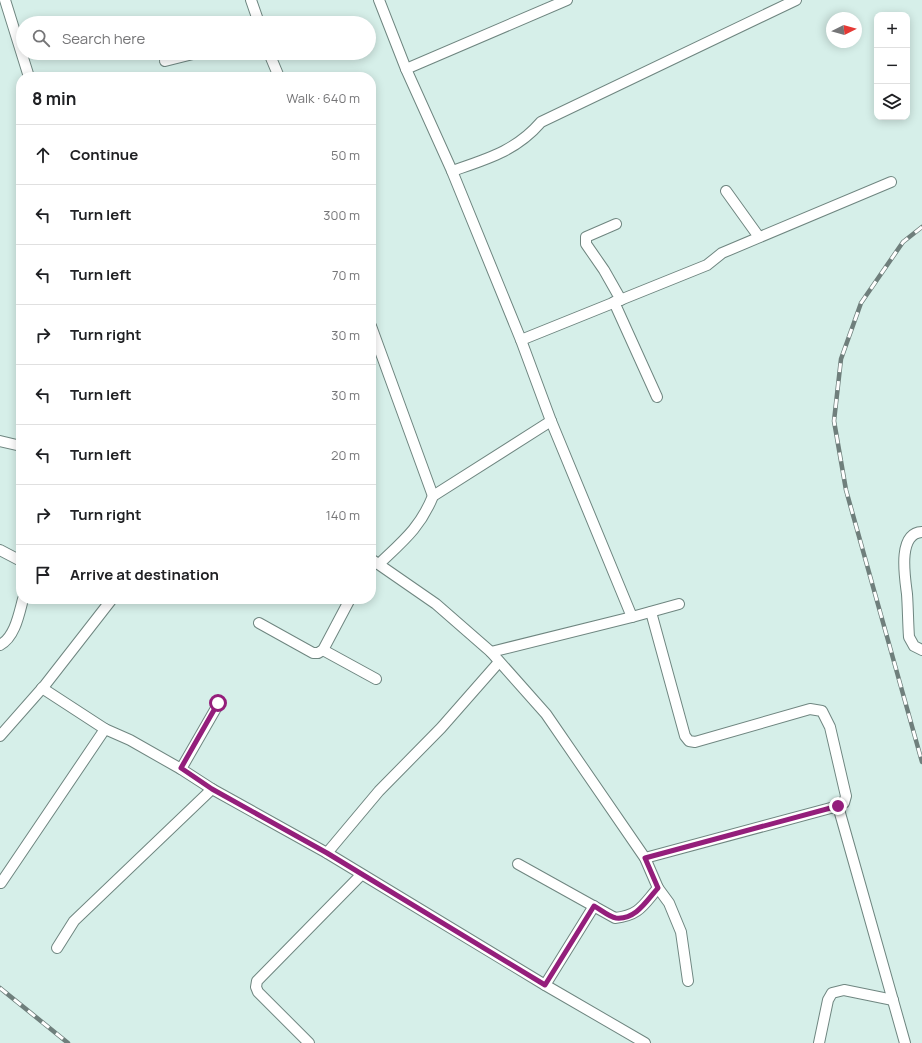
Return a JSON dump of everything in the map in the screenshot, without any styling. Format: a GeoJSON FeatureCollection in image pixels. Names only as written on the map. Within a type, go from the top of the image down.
{"type":"FeatureCollection","features":[{"type":"Feature","properties":{"kind":"street"},"geometry":{"type":"LineString","coordinates":[[5,0],[16,35]]}},
{"type":"Feature","properties":{"kind":"street"},"geometry":{"type":"LineString","coordinates":[[251,0],[257,16]]}},
{"type":"Feature","properties":{"kind":"street"},"geometry":{"type":"LineString","coordinates":[[379,0],[406,69],[452,171],[521,340],[551,422],[632,617]]}},
{"type":"Feature","properties":{"kind":"street"},"geometry":{"type":"LineString","coordinates":[[406,69],[567,0]]}},
{"type":"Feature","properties":{"kind":"street"},"geometry":{"type":"LineString","coordinates":[[452,171],[507,151],[531,135],[541,122],[796,0]]}},
{"type":"Feature","properties":{"kind":"street"},"geometry":{"type":"LineString","coordinates":[[24,60],[27,72]]}},
{"type":"Feature","properties":{"kind":"street"},"geometry":{"type":"LineString","coordinates":[[165,61],[169,60]]}},
{"type":"Feature","properties":{"kind":"street"},"geometry":{"type":"LineString","coordinates":[[272,60],[276,72]]}},
{"type":"Feature","properties":{"kind":"street"},"geometry":{"type":"LineString","coordinates":[[521,340],[707,265],[722,253],[891,182]]}},
{"type":"Feature","properties":{"kind":"street"},"geometry":{"type":"LineString","coordinates":[[726,191],[759,237]]}},
{"type":"Feature","properties":{"kind":"street"},"geometry":{"type":"LineString","coordinates":[[616,224],[586,237],[586,244],[604,270],[618,301],[656,397]]}},
{"type":"Feature","properties":{"kind":"street"},"geometry":{"type":"LineString","coordinates":[[376,340],[433,496]]}},
{"type":"Feature","properties":{"kind":"street"},"geometry":{"type":"LineString","coordinates":[[376,559],[412,533],[425,515],[433,496],[551,422]]}},
{"type":"Feature","properties":{"kind":"street"},"geometry":{"type":"LineString","coordinates":[[0,441],[16,445]]}},
{"type":"Feature","properties":{"kind":"street"},"geometry":{"type":"LineString","coordinates":[[922,532],[912,536],[905,549],[904,565],[909,637],[914,646],[922,650]]}},
{"type":"Feature","properties":{"kind":"street"},"geometry":{"type":"LineString","coordinates":[[0,550],[16,558]]}},
{"type":"Feature","properties":{"kind":"street"},"geometry":{"type":"LineString","coordinates":[[376,563],[436,604],[491,652],[546,714],[645,858],[658,888],[669,903],[681,932],[688,981]]}},
{"type":"Feature","properties":{"kind":"street"},"geometry":{"type":"LineString","coordinates":[[0,645],[4,643],[16,623],[22,604]]}},
{"type":"Feature","properties":{"kind":"street"},"geometry":{"type":"LineString","coordinates":[[0,736],[42,688],[108,604]]}},
{"type":"Feature","properties":{"kind":"street"},"geometry":{"type":"LineString","coordinates":[[259,623],[313,653],[318,653],[323,650],[347,604]]}},
{"type":"Feature","properties":{"kind":"street"},"geometry":{"type":"LineString","coordinates":[[491,652],[679,604]]}},
{"type":"Feature","properties":{"kind":"street"},"geometry":{"type":"LineString","coordinates":[[645,858],[838,806],[844,803],[846,796],[830,727],[822,711],[810,709],[695,742],[690,741],[685,736],[651,612]]}},
{"type":"Feature","properties":{"kind":"street"},"geometry":{"type":"LineString","coordinates":[[323,650],[376,678]]}},
{"type":"Feature","properties":{"kind":"street"},"geometry":{"type":"LineString","coordinates":[[327,853],[379,791],[441,728],[499,662]]}},
{"type":"Feature","properties":{"kind":"street"},"geometry":{"type":"LineString","coordinates":[[42,688],[105,729],[130,740],[181,768],[212,789],[327,853],[361,875],[545,985],[645,1043]]}},
{"type":"Feature","properties":{"kind":"street"},"geometry":{"type":"LineString","coordinates":[[181,768],[218,703]]}},
{"type":"Feature","properties":{"kind":"street"},"geometry":{"type":"LineString","coordinates":[[1,883],[105,729]]}},
{"type":"Feature","properties":{"kind":"street"},"geometry":{"type":"LineString","coordinates":[[56,948],[74,921],[212,789]]}},
{"type":"Feature","properties":{"kind":"street"},"geometry":{"type":"LineString","coordinates":[[838,806],[905,1043]]}},
{"type":"Feature","properties":{"kind":"street"},"geometry":{"type":"LineString","coordinates":[[518,864],[616,918],[637,912],[658,888]]}},
{"type":"Feature","properties":{"kind":"street"},"geometry":{"type":"LineString","coordinates":[[309,1043],[258,992],[256,987],[257,982],[361,875]]}},
{"type":"Feature","properties":{"kind":"street"},"geometry":{"type":"LineString","coordinates":[[545,985],[594,906]]}},
{"type":"Feature","properties":{"kind":"street"},"geometry":{"type":"LineString","coordinates":[[819,1043],[828,1000],[832,993],[844,990],[893,1000]]}},
{"type":"Feature","properties":{"kind":"railway"},"geometry":{"type":"LineString","coordinates":[[922,227],[903,242],[861,303],[841,359],[834,421],[846,490],[922,762]]}},
{"type":"Feature","properties":{"kind":"railway"},"geometry":{"type":"LineString","coordinates":[[0,988],[68,1043]]}},
{"type":"Feature","properties":{"kind":"route"},"geometry":{"type":"LineString","coordinates":[[218,703],[181,768],[212,789],[327,853],[361,875],[545,985],[594,906],[616,918],[627,916],[637,912],[658,888],[645,858],[838,806]]}}]}
